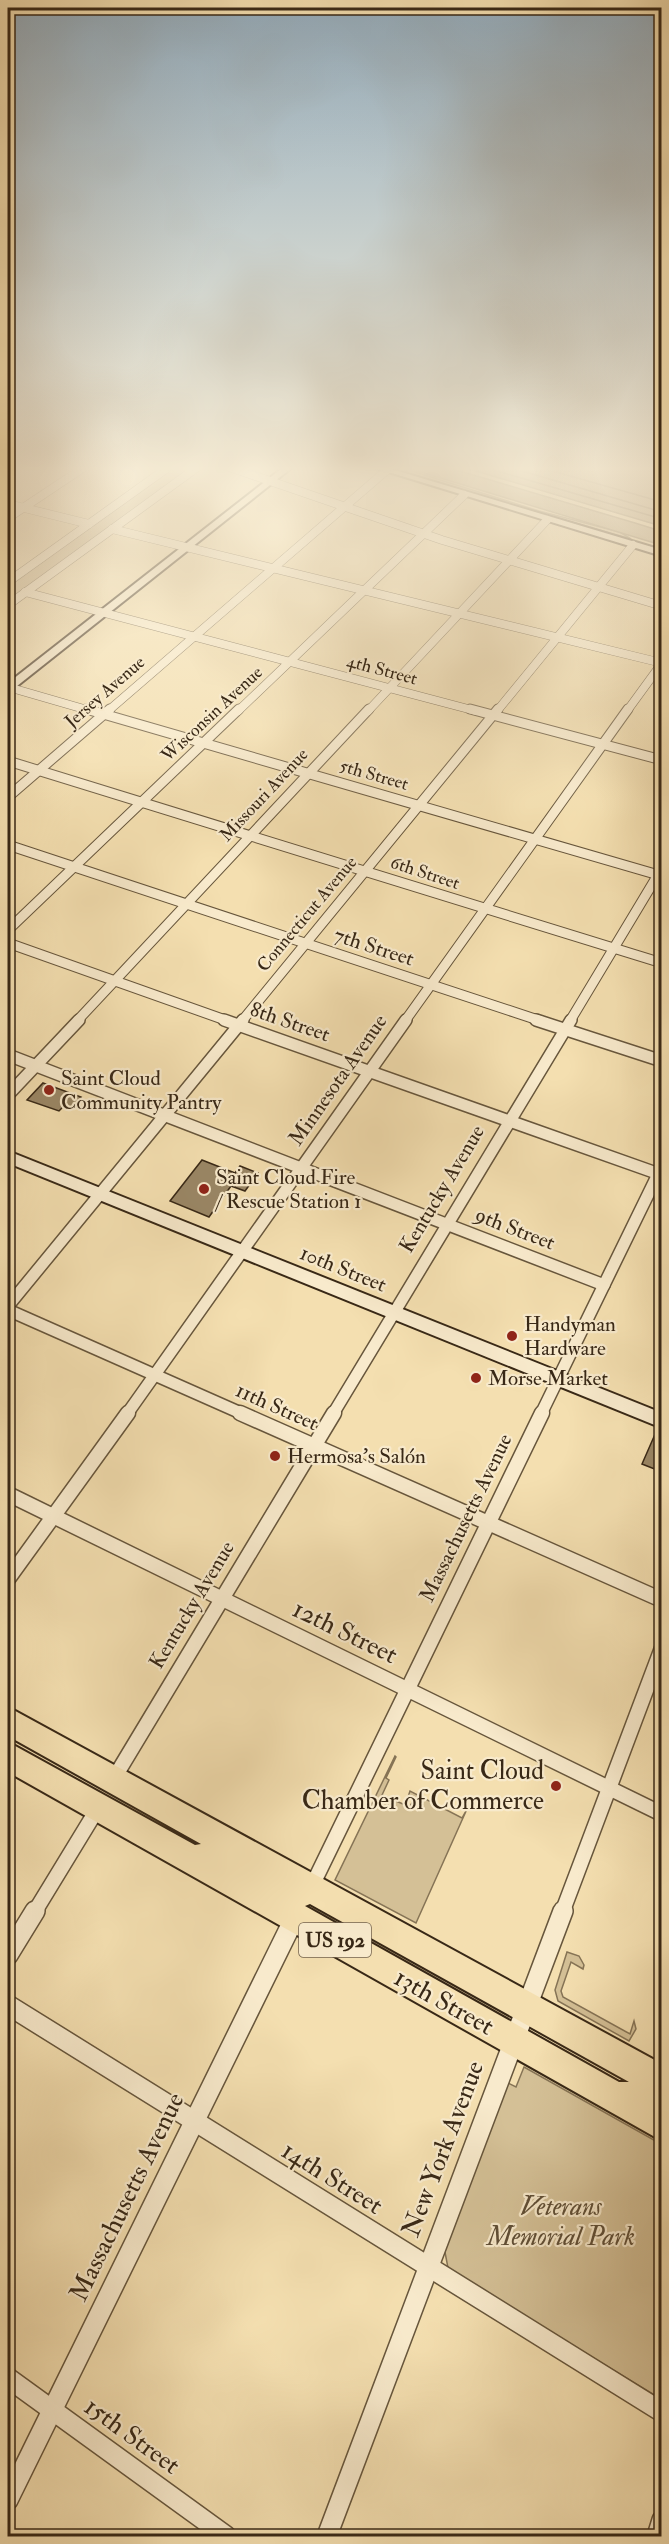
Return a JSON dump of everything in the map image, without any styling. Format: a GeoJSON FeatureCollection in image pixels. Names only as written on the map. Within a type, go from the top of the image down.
{"type":"FeatureCollection","features":[{"type":"Feature","properties":{"kind":"highway","name":"13th Street"},"geometry":{"type":"LineString","coordinates":[[10,1731],[113,1780],[206,1830],[662,2082]]}},
{"type":"Feature","properties":{"kind":"highway","name":"13th Street"},"geometry":{"type":"LineString","coordinates":[[8,1756],[662,2124]]}},
{"type":"Feature","properties":{"kind":"highway"},"geometry":{"type":"LineString","coordinates":[[98,1808],[112,1801],[123,1800],[187,1834],[206,1830]]}},
{"type":"Feature","properties":{"kind":"highway"},"geometry":{"type":"LineString","coordinates":[[193,1860],[217,1856],[281,1892],[295,1895],[311,1888]]}},
{"type":"Feature","properties":{"kind":"highway"},"geometry":{"type":"LineString","coordinates":[[295,1917],[310,1911],[321,1910],[388,1946],[416,1946]]}},
{"type":"Feature","properties":{"kind":"highway"},"geometry":{"type":"LineString","coordinates":[[616,2098],[657,2100],[662,2103]]}},
{"type":"Feature","properties":{"kind":"street"},"geometry":{"type":"LineString","coordinates":[[8,605],[35,585]]}},
{"type":"Feature","properties":{"kind":"street"},"geometry":{"type":"LineString","coordinates":[[8,687],[138,585]]}},
{"type":"Feature","properties":{"kind":"street","name":"Jersey Avenue"},"geometry":{"type":"LineString","coordinates":[[8,797],[254,585]]}},
{"type":"Feature","properties":{"kind":"street"},"geometry":{"type":"LineString","coordinates":[[342,585],[662,663]]}},
{"type":"Feature","properties":{"kind":"street","name":"Wisconsin Avenue"},"geometry":{"type":"LineString","coordinates":[[8,930],[370,585]]}},
{"type":"Feature","properties":{"kind":"street","name":"Missouri Avenue"},"geometry":{"type":"LineString","coordinates":[[8,1095],[485,585]]}},
{"type":"Feature","properties":{"kind":"street"},"geometry":{"type":"LineString","coordinates":[[587,585],[662,606]]}},
{"type":"Feature","properties":{"kind":"street","name":"Connecticut Avenue"},"geometry":{"type":"LineString","coordinates":[[8,1308],[237,1024],[601,585]]}},
{"type":"Feature","properties":{"kind":"street","name":"4th Street"},"geometry":{"type":"LineString","coordinates":[[25,592],[662,760]]}},
{"type":"Feature","properties":{"kind":"street","name":"Minnesota Avenue"},"geometry":{"type":"LineString","coordinates":[[8,1579],[369,1070],[662,663]]}},
{"type":"Feature","properties":{"kind":"street","name":"5th Street"},"geometry":{"type":"LineString","coordinates":[[8,687],[534,839],[660,873]]}},
{"type":"Feature","properties":{"kind":"street","name":"6th Street"},"geometry":{"type":"LineString","coordinates":[[8,761],[662,963]]}},
{"type":"Feature","properties":{"kind":"street","name":"7th Street"},"geometry":{"type":"LineString","coordinates":[[8,845],[662,1061]]}},
{"type":"Feature","properties":{"kind":"street","name":"Kentucky Avenue"},"geometry":{"type":"LineString","coordinates":[[113,1780],[660,873]]}},
{"type":"Feature","properties":{"kind":"street","name":"8th Street"},"geometry":{"type":"LineString","coordinates":[[8,943],[660,1171]]}},
{"type":"Feature","properties":{"kind":"street","name":"9th Street"},"geometry":{"type":"LineString","coordinates":[[8,1055],[604,1285]]}},
{"type":"Feature","properties":{"kind":"street","name":"10th Street"},"geometry":{"type":"LineString","coordinates":[[8,1157],[662,1421]]}},
{"type":"Feature","properties":{"kind":"street","name":"Massachusetts Avenue"},"geometry":{"type":"LineString","coordinates":[[311,1888],[660,1171]]}},
{"type":"Feature","properties":{"kind":"street","name":"11th Street"},"geometry":{"type":"LineString","coordinates":[[8,1308],[154,1376],[662,1600]]}},
{"type":"Feature","properties":{"kind":"street","name":"12th Street"},"geometry":{"type":"LineString","coordinates":[[8,1494],[662,1814]]}},
{"type":"Feature","properties":{"kind":"street","name":"New York Avenue"},"geometry":{"type":"LineString","coordinates":[[327,2536],[662,1648]]}},
{"type":"Feature","properties":{"kind":"street"},"geometry":{"type":"LineString","coordinates":[[8,1955],[98,1808]]}},
{"type":"Feature","properties":{"kind":"street","name":"Massachusetts Avenue"},"geometry":{"type":"LineString","coordinates":[[8,2500],[295,1917]]}},
{"type":"Feature","properties":{"kind":"street","name":"14th Street"},"geometry":{"type":"LineString","coordinates":[[8,2006],[662,2412]]}},
{"type":"Feature","properties":{"kind":"street","name":"15th Street"},"geometry":{"type":"LineString","coordinates":[[8,2378],[226,2536]]}},
{"type":"Feature","properties":{"kind":"street"},"geometry":{"type":"LineString","coordinates":[[657,2536],[662,2520]]}},
{"type":"Feature","properties":{"kind":"green space"},"geometry":{"type":"Polygon","coordinates":[[[8,585],[33,585],[8,603],[8,585]]]}},
{"type":"Feature","properties":{"kind":"green space"},"geometry":{"type":"Polygon","coordinates":[[[395,1756],[386,1778],[389,1780],[382,1795],[410,1807],[413,1800],[408,1797],[410,1791],[462,1818],[467,1809],[416,1923],[335,1880],[395,1756]]]}},
{"type":"Feature","properties":{"kind":"green space"},"geometry":{"type":"Polygon","coordinates":[[[567,1952],[579,1956],[584,1965],[583,1969],[571,1962],[561,1991],[563,1997],[630,2034],[634,2021],[636,2029],[629,2041],[558,2001],[555,1990],[567,1952]]]}},
{"type":"Feature","properties":{"kind":"green space","name":"Veterans Memorial Park"},"geometry":{"type":"Polygon","coordinates":[[[524,2067],[661,2144],[661,2399],[448,2268],[444,2247],[508,2083],[516,2087],[524,2067]]]}},
{"type":"Feature","properties":{"kind":"building","name":"Saint Cloud Community Pantry"},"geometry":{"type":"Polygon","coordinates":[[[43,1083],[81,1097],[71,1109],[64,1106],[59,1111],[27,1100],[43,1083]]]}},
{"type":"Feature","properties":{"kind":"building","name":"Saint Cloud Fire / Rescue Station 1"},"geometry":{"type":"Polygon","coordinates":[[[202,1160],[235,1173],[240,1166],[258,1173],[245,1191],[231,1186],[209,1217],[170,1201],[202,1160]]]}},
{"type":"Feature","properties":{"kind":"building"},"geometry":{"type":"Polygon","coordinates":[[[656,1432],[662,1435],[662,1472],[642,1464],[656,1432]]]}},
{"type":"Feature","properties":{"kind":"place","name":"Saint Cloud Community Pantry"},"geometry":{"type":"Point","coordinates":[49,1090]}},
{"type":"Feature","properties":{"kind":"place","name":"Saint Cloud Fire / Rescue Station 1"},"geometry":{"type":"Point","coordinates":[204,1189]}},
{"type":"Feature","properties":{"kind":"place","name":"Handyman Hardware"},"geometry":{"type":"Point","coordinates":[512,1336]}},
{"type":"Feature","properties":{"kind":"place","name":"Morse Market"},"geometry":{"type":"Point","coordinates":[476,1378]}},
{"type":"Feature","properties":{"kind":"place","name":"Hermosa's Salón"},"geometry":{"type":"Point","coordinates":[275,1456]}},
{"type":"Feature","properties":{"kind":"place","name":"Saint Cloud Chamber of Commerce"},"geometry":{"type":"Point","coordinates":[556,1786]}}]}
